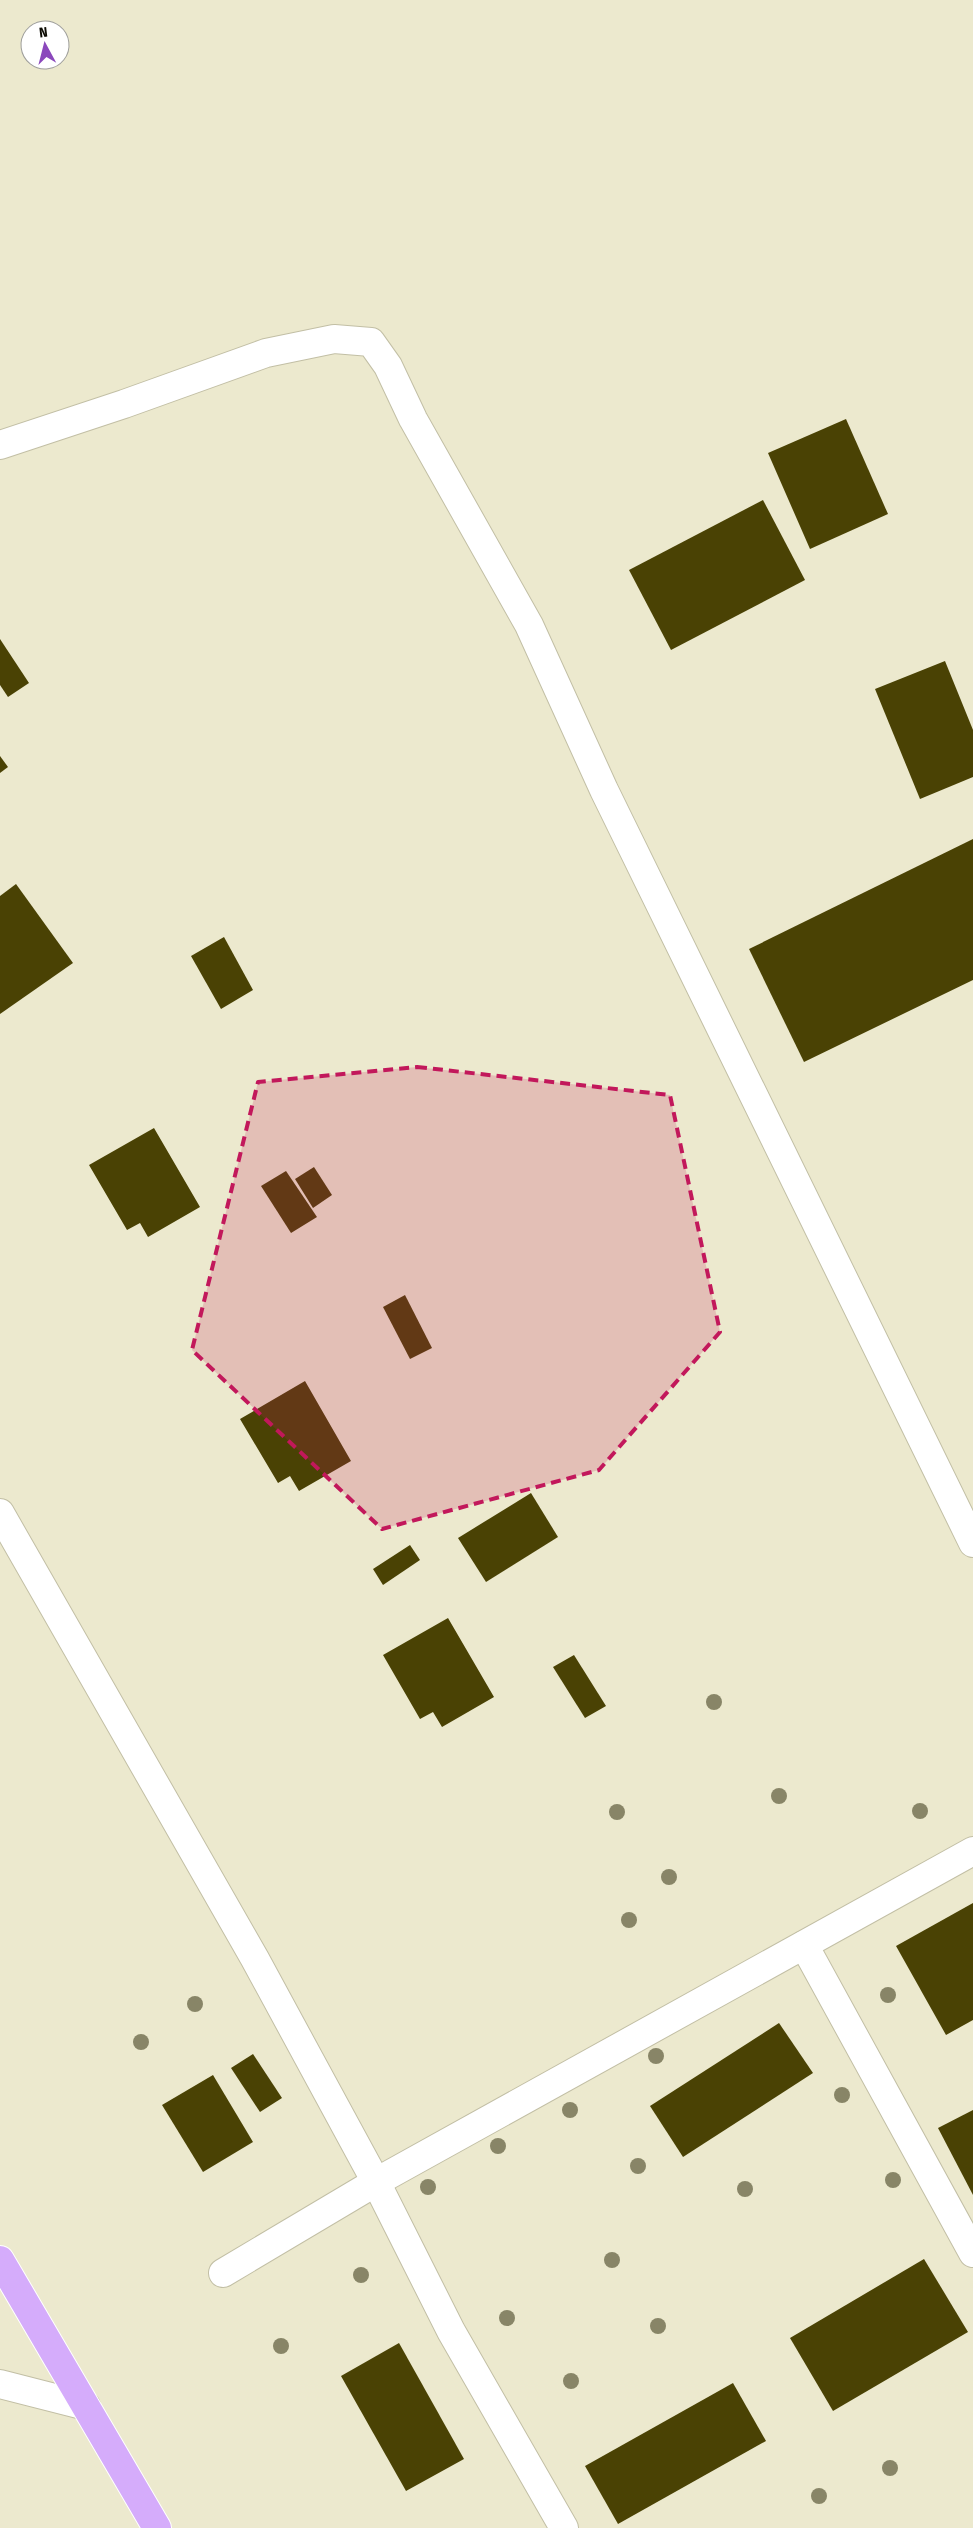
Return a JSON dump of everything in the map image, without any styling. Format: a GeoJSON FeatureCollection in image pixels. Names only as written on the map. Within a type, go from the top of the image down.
{"type":"FeatureCollection","features":[{"type":"Feature","properties":{"kind":"highway"},"geometry":{"type":"LineString","coordinates":[[0,2260],[157,2528]]}},
{"type":"Feature","properties":{"kind":"lane"},"geometry":{"type":"LineString","coordinates":[[0,445],[124,404],[266,353],[334,339],[371,342],[388,366],[413,418],[529,626],[604,790],[973,1543]]}},
{"type":"Feature","properties":{"kind":"lane"},"geometry":{"type":"LineString","coordinates":[[0,1513],[255,1959],[376,2182],[451,2331],[564,2528]]}},
{"type":"Feature","properties":{"kind":"lane"},"geometry":{"type":"LineString","coordinates":[[223,2273],[376,2182],[973,1851]]}},
{"type":"Feature","properties":{"kind":"lane"},"geometry":{"type":"LineString","coordinates":[[804,1945],[973,2253]]}},
{"type":"Feature","properties":{"kind":"lane"},"geometry":{"type":"LineString","coordinates":[[0,2384],[86,2406]]}},
{"type":"Feature","properties":{"kind":"highlighted area"},"geometry":{"type":"Polygon","coordinates":[[[417,1067],[670,1095],[720,1332],[599,1470],[382,1529],[192,1350],[258,1082],[417,1067]]]}},
{"type":"Feature","properties":{"kind":"building"},"geometry":{"type":"Polygon","coordinates":[[[846,419],[888,514],[810,549],[768,453],[846,419]]]}},
{"type":"Feature","properties":{"kind":"building"},"geometry":{"type":"Polygon","coordinates":[[[763,500],[805,580],[671,650],[629,570],[763,500]]]}},
{"type":"Feature","properties":{"kind":"building"},"geometry":{"type":"Polygon","coordinates":[[[0,639],[29,683],[8,697],[0,685],[0,639]]]}},
{"type":"Feature","properties":{"kind":"building"},"geometry":{"type":"Polygon","coordinates":[[[945,661],[973,730],[973,777],[920,799],[875,689],[945,661]]]}},
{"type":"Feature","properties":{"kind":"building"},"geometry":{"type":"Polygon","coordinates":[[[0,756],[8,767],[0,773],[0,756]]]}},
{"type":"Feature","properties":{"kind":"building"},"geometry":{"type":"Polygon","coordinates":[[[973,839],[973,980],[804,1062],[749,949],[973,839]]]}},
{"type":"Feature","properties":{"kind":"building"},"geometry":{"type":"Polygon","coordinates":[[[16,884],[73,963],[0,1014],[0,896],[16,884]]]}},
{"type":"Feature","properties":{"kind":"building"},"geometry":{"type":"Polygon","coordinates":[[[224,937],[253,990],[221,1009],[191,956],[224,937]]]}},
{"type":"Feature","properties":{"kind":"building"},"geometry":{"type":"Polygon","coordinates":[[[154,1128],[200,1207],[148,1237],[140,1223],[127,1230],[89,1165],[154,1128]]]}},
{"type":"Feature","properties":{"kind":"building"},"geometry":{"type":"Polygon","coordinates":[[[314,1167],[332,1195],[313,1208],[295,1179],[314,1167]]]}},
{"type":"Feature","properties":{"kind":"building"},"geometry":{"type":"Polygon","coordinates":[[[286,1171],[317,1217],[291,1233],[261,1186],[286,1171]]]}},
{"type":"Feature","properties":{"kind":"building"},"geometry":{"type":"Polygon","coordinates":[[[405,1295],[432,1348],[410,1359],[383,1307],[405,1295]]]}},
{"type":"Feature","properties":{"kind":"building"},"geometry":{"type":"Polygon","coordinates":[[[305,1381],[351,1461],[299,1491],[290,1476],[278,1483],[240,1419],[305,1381]]]}},
{"type":"Feature","properties":{"kind":"building"},"geometry":{"type":"Polygon","coordinates":[[[531,1493],[558,1537],[486,1582],[458,1538],[531,1493]]]}},
{"type":"Feature","properties":{"kind":"building"},"geometry":{"type":"Polygon","coordinates":[[[410,1545],[420,1560],[383,1585],[373,1569],[410,1545]]]}},
{"type":"Feature","properties":{"kind":"building"},"geometry":{"type":"Polygon","coordinates":[[[448,1618],[494,1697],[442,1727],[433,1712],[420,1719],[383,1655],[448,1618]]]}},
{"type":"Feature","properties":{"kind":"building"},"geometry":{"type":"Polygon","coordinates":[[[574,1655],[606,1706],[585,1718],[553,1667],[574,1655]]]}},
{"type":"Feature","properties":{"kind":"building"},"geometry":{"type":"Polygon","coordinates":[[[973,1903],[973,2020],[946,2035],[896,1946],[973,1903]]]}},
{"type":"Feature","properties":{"kind":"building"},"geometry":{"type":"Polygon","coordinates":[[[779,2023],[813,2073],[683,2157],[650,2106],[779,2023]]]}},
{"type":"Feature","properties":{"kind":"building"},"geometry":{"type":"Polygon","coordinates":[[[253,2054],[282,2098],[260,2112],[231,2068],[253,2054]]]}},
{"type":"Feature","properties":{"kind":"building"},"geometry":{"type":"Polygon","coordinates":[[[213,2075],[253,2142],[203,2172],[162,2105],[213,2075]]]}},
{"type":"Feature","properties":{"kind":"building"},"geometry":{"type":"Polygon","coordinates":[[[973,2110],[973,2195],[938,2128],[973,2110]]]}},
{"type":"Feature","properties":{"kind":"building"},"geometry":{"type":"Polygon","coordinates":[[[924,2259],[968,2332],[833,2411],[790,2338],[924,2259]]]}},
{"type":"Feature","properties":{"kind":"building"},"geometry":{"type":"Polygon","coordinates":[[[399,2343],[464,2459],[406,2491],[341,2376],[399,2343]]]}},
{"type":"Feature","properties":{"kind":"building"},"geometry":{"type":"Polygon","coordinates":[[[733,2383],[766,2441],[618,2524],[585,2466],[733,2383]]]}}]}
